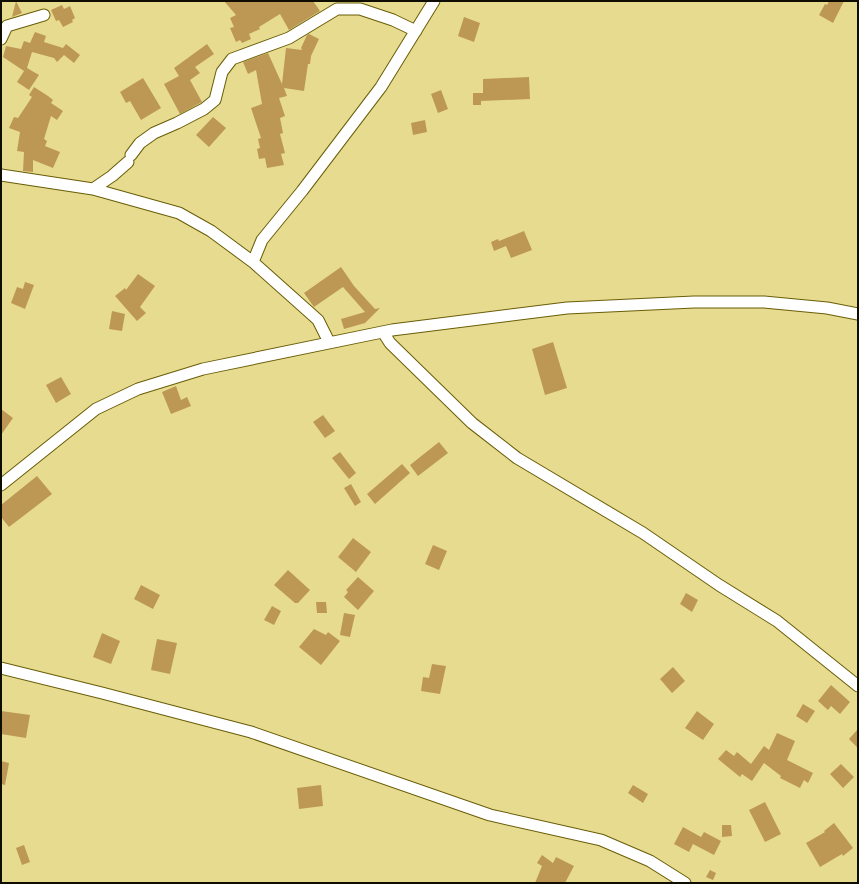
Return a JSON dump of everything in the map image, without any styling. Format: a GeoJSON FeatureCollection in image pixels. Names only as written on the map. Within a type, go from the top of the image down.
{"type":"FeatureCollection","features":[{"type":"Feature","properties":{"kind":"street"},"geometry":{"type":"LineString","coordinates":[[253,262],[262,240],[302,191],[381,87],[434,1]]}},
{"type":"Feature","properties":{"kind":"street"},"geometry":{"type":"LineString","coordinates":[[93,188],[112,176],[130,158],[140,143],[154,133],[204,109],[215,100],[222,72],[232,59],[289,38],[337,9],[360,9],[393,20],[416,31]]}},
{"type":"Feature","properties":{"kind":"street"},"geometry":{"type":"LineString","coordinates":[[1,39],[6,26],[44,15]]}},
{"type":"Feature","properties":{"kind":"street"},"geometry":{"type":"LineString","coordinates":[[1,175],[93,188],[179,213],[211,231],[253,262],[318,320],[329,342]]}},
{"type":"Feature","properties":{"kind":"street"},"geometry":{"type":"LineString","coordinates":[[1,485],[96,409],[138,388],[203,369],[329,342],[383,332],[567,308],[694,302],[764,302],[827,308],[858,314]]}},
{"type":"Feature","properties":{"kind":"street"},"geometry":{"type":"LineString","coordinates":[[383,332],[390,343],[472,423],[517,458],[643,533],[718,585],[777,621],[858,686]]}},
{"type":"Feature","properties":{"kind":"street"},"geometry":{"type":"LineString","coordinates":[[1,668],[102,692],[251,732],[490,815],[601,840],[650,861],[685,883]]}},
{"type":"Feature","properties":{"kind":"building"},"geometry":{"type":"Polygon","coordinates":[[[16,1],[22,13],[12,17],[16,1]]]}},
{"type":"Feature","properties":{"kind":"building"},"geometry":{"type":"Polygon","coordinates":[[[224,1],[313,1],[320,11],[289,30],[280,14],[259,27],[260,29],[249,34],[251,39],[242,43],[240,40],[236,42],[230,28],[234,27],[230,18],[236,15],[224,1]]]}},
{"type":"Feature","properties":{"kind":"building"},"geometry":{"type":"Polygon","coordinates":[[[829,1],[844,1],[833,23],[819,15],[825,4],[827,5],[829,1]]]}},
{"type":"Feature","properties":{"kind":"building"},"geometry":{"type":"Polygon","coordinates":[[[62,5],[64,9],[70,6],[75,18],[72,20],[73,22],[63,27],[59,20],[56,21],[51,10],[62,5]]]}},
{"type":"Feature","properties":{"kind":"building"},"geometry":{"type":"Polygon","coordinates":[[[464,17],[480,23],[474,42],[458,36],[464,17]]]}},
{"type":"Feature","properties":{"kind":"building"},"geometry":{"type":"Polygon","coordinates":[[[35,32],[46,36],[44,42],[63,48],[66,44],[80,55],[74,63],[64,55],[57,62],[54,58],[32,52],[27,68],[39,75],[29,90],[17,82],[24,71],[3,57],[6,46],[21,49],[24,41],[30,43],[35,32]]]}},
{"type":"Feature","properties":{"kind":"building"},"geometry":{"type":"Polygon","coordinates":[[[309,34],[319,39],[311,56],[310,64],[308,64],[304,91],[284,88],[287,96],[279,98],[285,116],[280,118],[283,133],[280,134],[285,153],[281,154],[284,165],[267,168],[265,158],[259,159],[257,149],[260,148],[258,139],[261,138],[251,108],[262,104],[256,70],[248,74],[243,62],[268,53],[282,84],[286,48],[302,50],[301,48],[307,35],[309,34]]]}},
{"type":"Feature","properties":{"kind":"building"},"geometry":{"type":"Polygon","coordinates":[[[207,44],[214,54],[195,67],[200,73],[190,80],[202,102],[180,114],[164,84],[179,76],[174,68],[207,44]]]}},
{"type":"Feature","properties":{"kind":"building"},"geometry":{"type":"Polygon","coordinates":[[[529,77],[530,99],[481,101],[481,105],[473,105],[473,93],[483,93],[483,79],[529,77]]]}},
{"type":"Feature","properties":{"kind":"building"},"geometry":{"type":"Polygon","coordinates":[[[143,78],[161,108],[141,120],[130,101],[126,103],[120,92],[143,78]]]}},
{"type":"Feature","properties":{"kind":"building"},"geometry":{"type":"Polygon","coordinates":[[[34,87],[53,100],[51,103],[63,111],[57,120],[51,116],[44,139],[47,141],[45,146],[60,152],[53,168],[33,160],[33,172],[23,171],[24,152],[17,151],[20,132],[9,128],[14,117],[18,118],[32,97],[29,95],[34,87]]]}},
{"type":"Feature","properties":{"kind":"building"},"geometry":{"type":"Polygon","coordinates":[[[441,90],[448,109],[438,113],[431,94],[441,90]]]}},
{"type":"Feature","properties":{"kind":"building"},"geometry":{"type":"Polygon","coordinates":[[[213,117],[226,128],[209,147],[196,135],[213,117]]]}},
{"type":"Feature","properties":{"kind":"building"},"geometry":{"type":"Polygon","coordinates":[[[425,120],[427,132],[413,135],[411,123],[425,120]]]}},
{"type":"Feature","properties":{"kind":"building"},"geometry":{"type":"Polygon","coordinates":[[[524,231],[532,250],[511,258],[506,246],[494,251],[491,242],[498,239],[499,241],[524,231]]]}},
{"type":"Feature","properties":{"kind":"building"},"geometry":{"type":"Polygon","coordinates":[[[341,267],[354,286],[375,309],[380,308],[365,323],[344,329],[341,319],[365,312],[343,287],[314,307],[304,293],[341,267]]]}},
{"type":"Feature","properties":{"kind":"building"},"geometry":{"type":"Polygon","coordinates":[[[138,274],[155,286],[140,307],[146,313],[137,321],[115,296],[125,288],[126,290],[138,274]]]}},
{"type":"Feature","properties":{"kind":"building"},"geometry":{"type":"Polygon","coordinates":[[[25,282],[34,285],[25,309],[11,303],[17,287],[23,289],[25,282]]]}},
{"type":"Feature","properties":{"kind":"building"},"geometry":{"type":"Polygon","coordinates":[[[112,311],[125,314],[122,331],[109,329],[112,311]]]}},
{"type":"Feature","properties":{"kind":"building"},"geometry":{"type":"Polygon","coordinates":[[[553,342],[567,388],[545,395],[532,349],[553,342]]]}},
{"type":"Feature","properties":{"kind":"building"},"geometry":{"type":"Polygon","coordinates":[[[61,377],[71,394],[56,403],[46,385],[61,377]]]}},
{"type":"Feature","properties":{"kind":"building"},"geometry":{"type":"Polygon","coordinates":[[[176,386],[181,400],[187,397],[191,406],[171,414],[162,392],[176,386]]]}},
{"type":"Feature","properties":{"kind":"building"},"geometry":{"type":"Polygon","coordinates":[[[1,409],[13,418],[1,435],[1,409]]]}},
{"type":"Feature","properties":{"kind":"building"},"geometry":{"type":"Polygon","coordinates":[[[323,415],[335,431],[325,438],[313,422],[323,415]]]}},
{"type":"Feature","properties":{"kind":"building"},"geometry":{"type":"Polygon","coordinates":[[[439,442],[448,453],[418,476],[410,465],[439,442]]]}},
{"type":"Feature","properties":{"kind":"building"},"geometry":{"type":"Polygon","coordinates":[[[340,452],[356,473],[349,479],[332,458],[340,452]]]}},
{"type":"Feature","properties":{"kind":"building"},"geometry":{"type":"Polygon","coordinates":[[[402,464],[410,473],[375,504],[367,494],[402,464]]]}},
{"type":"Feature","properties":{"kind":"building"},"geometry":{"type":"Polygon","coordinates":[[[37,476],[52,494],[9,527],[1,517],[1,505],[37,476]]]}},
{"type":"Feature","properties":{"kind":"building"},"geometry":{"type":"Polygon","coordinates":[[[351,484],[361,502],[355,506],[344,488],[351,484]]]}},
{"type":"Feature","properties":{"kind":"building"},"geometry":{"type":"Polygon","coordinates":[[[353,538],[371,552],[356,572],[338,557],[353,538]]]}},
{"type":"Feature","properties":{"kind":"building"},"geometry":{"type":"Polygon","coordinates":[[[433,545],[447,551],[439,570],[425,564],[433,545]]]}},
{"type":"Feature","properties":{"kind":"building"},"geometry":{"type":"Polygon","coordinates":[[[288,570],[310,590],[298,603],[295,603],[274,585],[288,570]]]}},
{"type":"Feature","properties":{"kind":"building"},"geometry":{"type":"Polygon","coordinates":[[[358,577],[374,591],[358,610],[344,597],[348,592],[346,590],[358,577]]]}},
{"type":"Feature","properties":{"kind":"building"},"geometry":{"type":"Polygon","coordinates":[[[141,585],[160,595],[153,609],[134,599],[141,585]]]}},
{"type":"Feature","properties":{"kind":"building"},"geometry":{"type":"Polygon","coordinates":[[[686,593],[698,600],[692,612],[680,604],[686,593]]]}},
{"type":"Feature","properties":{"kind":"building"},"geometry":{"type":"Polygon","coordinates":[[[316,602],[326,602],[327,613],[317,613],[316,602]]]}},
{"type":"Feature","properties":{"kind":"building"},"geometry":{"type":"Polygon","coordinates":[[[272,606],[281,611],[274,625],[264,620],[272,606]]]}},
{"type":"Feature","properties":{"kind":"building"},"geometry":{"type":"Polygon","coordinates":[[[344,613],[355,615],[350,637],[340,635],[344,613]]]}},
{"type":"Feature","properties":{"kind":"building"},"geometry":{"type":"Polygon","coordinates":[[[314,629],[326,635],[328,632],[340,641],[321,665],[299,647],[314,629]]]}},
{"type":"Feature","properties":{"kind":"building"},"geometry":{"type":"Polygon","coordinates":[[[102,633],[120,641],[111,664],[93,657],[102,633]]]}},
{"type":"Feature","properties":{"kind":"building"},"geometry":{"type":"Polygon","coordinates":[[[157,639],[177,643],[170,674],[151,670],[157,639]]]}},
{"type":"Feature","properties":{"kind":"building"},"geometry":{"type":"Polygon","coordinates":[[[432,664],[446,666],[440,694],[421,691],[423,677],[429,678],[432,664]]]}},
{"type":"Feature","properties":{"kind":"building"},"geometry":{"type":"Polygon","coordinates":[[[673,667],[685,681],[672,693],[660,679],[673,667]]]}},
{"type":"Feature","properties":{"kind":"building"},"geometry":{"type":"Polygon","coordinates":[[[831,685],[850,702],[840,714],[831,706],[828,710],[818,701],[831,685]]]}},
{"type":"Feature","properties":{"kind":"building"},"geometry":{"type":"Polygon","coordinates":[[[803,704],[815,711],[807,723],[796,716],[803,704]]]}},
{"type":"Feature","properties":{"kind":"building"},"geometry":{"type":"Polygon","coordinates":[[[1,711],[30,715],[26,738],[1,734],[1,711]]]}},
{"type":"Feature","properties":{"kind":"building"},"geometry":{"type":"Polygon","coordinates":[[[697,711],[714,724],[703,740],[685,728],[697,711]]]}},
{"type":"Feature","properties":{"kind":"building"},"geometry":{"type":"Polygon","coordinates":[[[858,729],[858,748],[849,739],[858,729]]]}},
{"type":"Feature","properties":{"kind":"building"},"geometry":{"type":"Polygon","coordinates":[[[777,733],[795,741],[787,760],[813,773],[808,783],[804,780],[800,788],[780,778],[781,776],[764,763],[752,781],[742,774],[740,777],[718,759],[726,750],[734,756],[737,752],[751,764],[764,746],[769,750],[777,733]]]}},
{"type":"Feature","properties":{"kind":"building"},"geometry":{"type":"Polygon","coordinates":[[[1,761],[9,763],[5,785],[1,784],[1,761]]]}},
{"type":"Feature","properties":{"kind":"building"},"geometry":{"type":"Polygon","coordinates":[[[841,764],[854,777],[843,788],[830,774],[841,764]]]}},
{"type":"Feature","properties":{"kind":"building"},"geometry":{"type":"Polygon","coordinates":[[[321,785],[323,806],[299,809],[297,788],[321,785]]]}},
{"type":"Feature","properties":{"kind":"building"},"geometry":{"type":"Polygon","coordinates":[[[633,785],[648,794],[643,803],[628,793],[633,785]]]}},
{"type":"Feature","properties":{"kind":"building"},"geometry":{"type":"Polygon","coordinates":[[[765,802],[781,834],[765,842],[749,810],[765,802]]]}},
{"type":"Feature","properties":{"kind":"building"},"geometry":{"type":"Polygon","coordinates":[[[834,823],[853,848],[843,856],[842,854],[820,867],[806,843],[825,832],[824,831],[834,823]]]}},
{"type":"Feature","properties":{"kind":"building"},"geometry":{"type":"Polygon","coordinates":[[[722,825],[731,825],[732,836],[722,837],[722,825]]]}},
{"type":"Feature","properties":{"kind":"building"},"geometry":{"type":"Polygon","coordinates":[[[683,827],[701,837],[704,832],[721,841],[714,855],[693,844],[689,852],[674,844],[683,827]]]}},
{"type":"Feature","properties":{"kind":"building"},"geometry":{"type":"Polygon","coordinates":[[[24,845],[30,862],[22,865],[16,848],[24,845]]]}},
{"type":"Feature","properties":{"kind":"building"},"geometry":{"type":"Polygon","coordinates":[[[542,855],[553,863],[556,857],[574,866],[565,883],[535,883],[542,866],[537,863],[542,855]]]}},
{"type":"Feature","properties":{"kind":"building"},"geometry":{"type":"Polygon","coordinates":[[[710,870],[716,873],[713,880],[706,877],[710,870]]]}}]}
